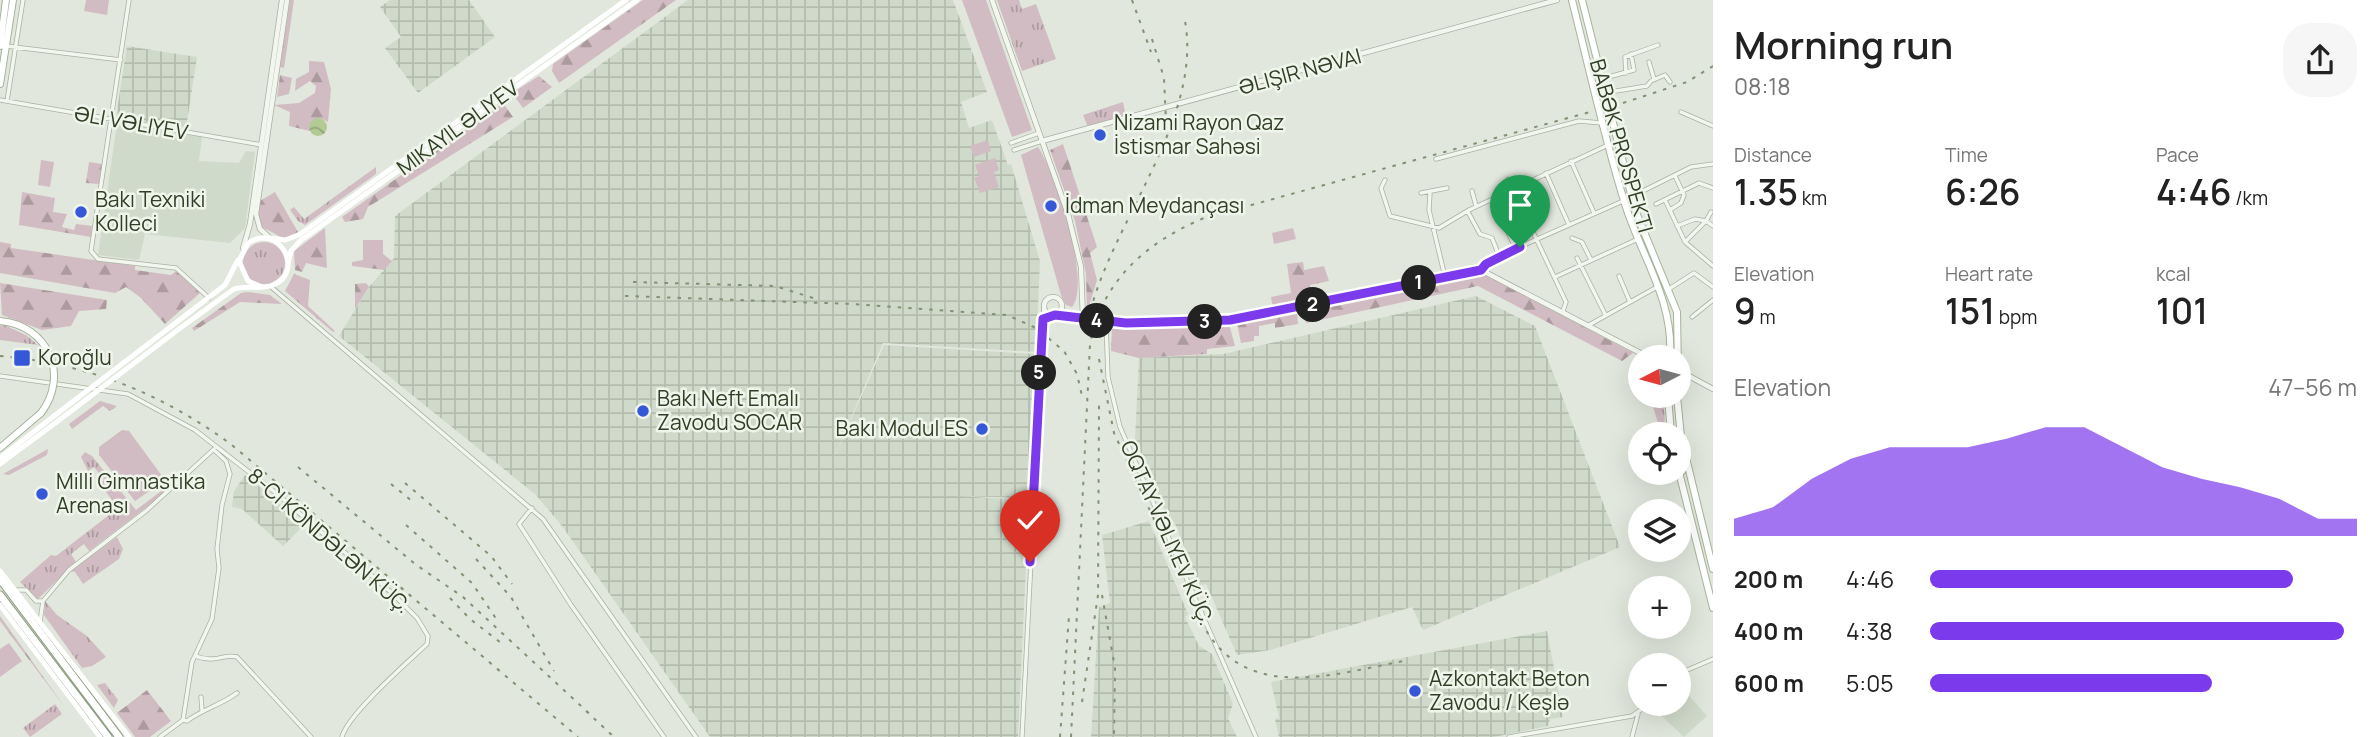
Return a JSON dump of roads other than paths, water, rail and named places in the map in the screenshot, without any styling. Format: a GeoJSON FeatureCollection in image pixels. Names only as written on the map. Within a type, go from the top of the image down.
{"type":"FeatureCollection","features":[{"type":"Feature","properties":{"kind":"highway"},"geometry":{"type":"LineString","coordinates":[[0,579],[119,737]]}},
{"type":"Feature","properties":{"kind":"highway"},"geometry":{"type":"LineString","coordinates":[[0,595],[108,737]]}},
{"type":"Feature","properties":{"kind":"highway"},"geometry":{"type":"LineString","coordinates":[[0,605],[34,641]]}},
{"type":"Feature","properties":{"kind":"main road"},"geometry":{"type":"LineString","coordinates":[[0,84],[6,0]]}},
{"type":"Feature","properties":{"kind":"main road"},"geometry":{"type":"LineString","coordinates":[[2,45],[13,0]]}},
{"type":"Feature","properties":{"kind":"main road"},"geometry":{"type":"LineString","coordinates":[[0,464],[176,327],[209,298],[230,279],[241,253],[253,240],[285,240],[302,233],[626,0]]}},
{"type":"Feature","properties":{"kind":"main road"},"geometry":{"type":"LineString","coordinates":[[176,327],[234,289],[270,286],[281,280],[291,251],[300,241],[637,0]]}},
{"type":"Feature","properties":{"kind":"main road","name":"BABƏK PROSPEKTI"},"geometry":{"type":"LineString","coordinates":[[1572,0],[1624,201],[1668,313],[1669,345]]}},
{"type":"Feature","properties":{"kind":"main road","name":"BABƏK PROSPEKTI"},"geometry":{"type":"LineString","coordinates":[[1582,0],[1631,197],[1670,289],[1679,322],[1679,345]]}},
{"type":"Feature","properties":{"kind":"main road"},"geometry":{"type":"LineString","coordinates":[[271,238],[286,250],[288,263]]}},
{"type":"Feature","properties":{"kind":"main road"},"geometry":{"type":"LineString","coordinates":[[241,253],[243,276],[262,287]]}},
{"type":"Feature","properties":{"kind":"main road"},"geometry":{"type":"LineString","coordinates":[[0,321],[28,329],[43,341],[51,355],[54,386],[41,413],[0,448]]}},
{"type":"Feature","properties":{"kind":"main road"},"geometry":{"type":"LineString","coordinates":[[0,458],[56,419]]}},
{"type":"Feature","properties":{"kind":"main road"},"geometry":{"type":"LineString","coordinates":[[1691,479],[1712,566]]}},
{"type":"Feature","properties":{"kind":"main road"},"geometry":{"type":"LineString","coordinates":[[1682,485],[1713,608]]}},
{"type":"Feature","properties":{"kind":"main road"},"geometry":{"type":"LineString","coordinates":[[1685,485],[1690,506],[1695,509],[1691,485]]}},
{"type":"Feature","properties":{"kind":"main road"},"geometry":{"type":"LineString","coordinates":[[1698,550],[1695,525],[1698,523],[1712,566]]}},
{"type":"Feature","properties":{"kind":"main road"},"geometry":{"type":"LineString","coordinates":[[0,570],[128,737]]}},
{"type":"Feature","properties":{"kind":"main road"},"geometry":{"type":"LineString","coordinates":[[0,605],[100,737]]}},
{"type":"Feature","properties":{"kind":"street"},"geometry":{"type":"LineString","coordinates":[[7,102],[23,0]]}},
{"type":"Feature","properties":{"kind":"street"},"geometry":{"type":"LineString","coordinates":[[129,0],[92,247],[94,257],[176,268],[209,298]]}},
{"type":"Feature","properties":{"kind":"street"},"geometry":{"type":"LineString","coordinates":[[241,253],[249,230],[285,0]]}},
{"type":"Feature","properties":{"kind":"street"},"geometry":{"type":"LineString","coordinates":[[271,238],[260,229],[256,214],[285,0]]}},
{"type":"Feature","properties":{"kind":"street"},"geometry":{"type":"LineString","coordinates":[[992,0],[1079,256],[1083,319]]}},
{"type":"Feature","properties":{"kind":"street","name":"ƏLIŞIR NƏVAI"},"geometry":{"type":"LineString","coordinates":[[1042,141],[1558,0]]}},
{"type":"Feature","properties":{"kind":"street"},"geometry":{"type":"LineString","coordinates":[[2,45],[121,60]]}},
{"type":"Feature","properties":{"kind":"street"},"geometry":{"type":"LineString","coordinates":[[1626,73],[1624,59],[1658,45]]}},
{"type":"Feature","properties":{"kind":"street"},"geometry":{"type":"LineString","coordinates":[[1601,79],[1626,73],[1634,68],[1631,54]]}},
{"type":"Feature","properties":{"kind":"street"},"geometry":{"type":"LineString","coordinates":[[1648,62],[1654,79]]}},
{"type":"Feature","properties":{"kind":"street"},"geometry":{"type":"LineString","coordinates":[[1616,91],[1642,87],[1665,75],[1670,82]]}},
{"type":"Feature","properties":{"kind":"street","name":"ƏLI VƏLIYEV"},"geometry":{"type":"LineString","coordinates":[[0,100],[262,145]]}},
{"type":"Feature","properties":{"kind":"street"},"geometry":{"type":"LineString","coordinates":[[1681,112],[1713,126]]}},
{"type":"Feature","properties":{"kind":"street"},"geometry":{"type":"LineString","coordinates":[[1436,159],[1579,121],[1604,122]]}},
{"type":"Feature","properties":{"kind":"street"},"geometry":{"type":"LineString","coordinates":[[1011,143],[1039,133]]}},
{"type":"Feature","properties":{"kind":"street"},"geometry":{"type":"LineString","coordinates":[[1014,150],[1042,141]]}},
{"type":"Feature","properties":{"kind":"street"},"geometry":{"type":"LineString","coordinates":[[1385,180],[1381,188],[1390,216],[1442,228],[1476,206],[1610,145]]}},
{"type":"Feature","properties":{"kind":"street"},"geometry":{"type":"LineString","coordinates":[[1572,160],[1594,213]]}},
{"type":"Feature","properties":{"kind":"street"},"geometry":{"type":"LineString","coordinates":[[1631,197],[1699,164],[1713,164]]}},
{"type":"Feature","properties":{"kind":"street"},"geometry":{"type":"LineString","coordinates":[[1546,173],[1569,225]]}},
{"type":"Feature","properties":{"kind":"street"},"geometry":{"type":"LineString","coordinates":[[1670,210],[1681,203],[1684,191],[1675,176]]}},
{"type":"Feature","properties":{"kind":"street"},"geometry":{"type":"LineString","coordinates":[[1508,179],[1566,302],[1563,311]]}},
{"type":"Feature","properties":{"kind":"street"},"geometry":{"type":"LineString","coordinates":[[1656,204],[1701,183],[1713,188]]}},
{"type":"Feature","properties":{"kind":"street"},"geometry":{"type":"LineString","coordinates":[[1422,193],[1447,188]]}},
{"type":"Feature","properties":{"kind":"street"},"geometry":{"type":"LineString","coordinates":[[1472,191],[1476,206]]}},
{"type":"Feature","properties":{"kind":"street"},"geometry":{"type":"LineString","coordinates":[[1430,193],[1429,210],[1445,277]]}},
{"type":"Feature","properties":{"kind":"street"},"geometry":{"type":"LineString","coordinates":[[1492,199],[1516,249]]}},
{"type":"Feature","properties":{"kind":"street"},"geometry":{"type":"LineString","coordinates":[[1665,200],[1685,242],[1713,266]]}},
{"type":"Feature","properties":{"kind":"street"},"geometry":{"type":"LineString","coordinates":[[1044,306],[1048,314],[1107,322],[1230,320],[1481,270],[1499,256],[1624,201]]}},
{"type":"Feature","properties":{"kind":"street"},"geometry":{"type":"LineString","coordinates":[[1468,212],[1480,234],[1492,238],[1499,256]]}},
{"type":"Feature","properties":{"kind":"street"},"geometry":{"type":"LineString","coordinates":[[1685,242],[1706,221],[1711,212]]}},
{"type":"Feature","properties":{"kind":"street"},"geometry":{"type":"LineString","coordinates":[[1677,226],[1695,219],[1706,221],[1713,226]]}},
{"type":"Feature","properties":{"kind":"street"},"geometry":{"type":"LineString","coordinates":[[1572,238],[1582,242],[1591,260]]}},
{"type":"Feature","properties":{"kind":"street"},"geometry":{"type":"LineString","coordinates":[[1555,277],[1638,239]]}},
{"type":"Feature","properties":{"kind":"street"},"geometry":{"type":"LineString","coordinates":[[1577,257],[1605,314]]}},
{"type":"Feature","properties":{"kind":"street"},"geometry":{"type":"LineString","coordinates":[[1481,270],[1628,346]]}},
{"type":"Feature","properties":{"kind":"street"},"geometry":{"type":"LineString","coordinates":[[1670,289],[1694,273],[1713,287]]}},
{"type":"Feature","properties":{"kind":"street"},"geometry":{"type":"LineString","coordinates":[[1619,276],[1630,302]]}},
{"type":"Feature","properties":{"kind":"street"},"geometry":{"type":"LineString","coordinates":[[270,286],[532,508],[551,528],[696,737]]}},
{"type":"Feature","properties":{"kind":"street"},"geometry":{"type":"LineString","coordinates":[[1590,325],[1605,314],[1659,286]]}},
{"type":"Feature","properties":{"kind":"street"},"geometry":{"type":"LineString","coordinates":[[1022,737],[1043,319],[1044,306],[1050,298],[1057,299],[1062,307],[1055,315],[1043,319]]}},
{"type":"Feature","properties":{"kind":"street"},"geometry":{"type":"LineString","coordinates":[[1692,317],[1713,300]]}},
{"type":"Feature","properties":{"kind":"street","name":"OQTAY VƏLIYEV KÜÇ."},"geometry":{"type":"LineString","coordinates":[[1107,322],[1106,359],[1120,427],[1256,737]]}},
{"type":"Feature","properties":{"kind":"street"},"geometry":{"type":"LineString","coordinates":[[0,376],[131,395],[216,444],[214,450],[146,511],[74,565],[43,601],[41,622]]}},
{"type":"Feature","properties":{"kind":"street"},"geometry":{"type":"LineString","coordinates":[[1691,378],[1713,389]]}},
{"type":"Feature","properties":{"kind":"street","name":"8-CI KÖNDƏLƏN KÜÇ."},"geometry":{"type":"LineString","coordinates":[[216,444],[393,594],[417,618],[428,636],[427,644],[364,706],[346,726],[342,737]]}},
{"type":"Feature","properties":{"kind":"street"},"geometry":{"type":"LineString","coordinates":[[183,720],[187,685],[195,656],[212,619],[219,568],[217,549],[221,515],[230,474],[226,461],[214,450]]}},
{"type":"Feature","properties":{"kind":"street"},"geometry":{"type":"LineString","coordinates":[[532,508],[519,524],[571,605],[664,737]]}},
{"type":"Feature","properties":{"kind":"street"},"geometry":{"type":"LineString","coordinates":[[15,590],[26,590],[36,601],[43,601]]}},
{"type":"Feature","properties":{"kind":"street"},"geometry":{"type":"LineString","coordinates":[[195,656],[213,661],[228,656],[237,657],[311,737]]}},
{"type":"Feature","properties":{"kind":"street"},"geometry":{"type":"LineString","coordinates":[[1691,668],[1713,659]]}},
{"type":"Feature","properties":{"kind":"street"},"geometry":{"type":"LineString","coordinates":[[160,737],[183,720],[187,721],[202,710],[226,702],[237,693]]}},
{"type":"Feature","properties":{"kind":"street"},"geometry":{"type":"LineString","coordinates":[[201,697],[202,710]]}},
{"type":"Feature","properties":{"kind":"street"},"geometry":{"type":"LineString","coordinates":[[1509,737],[1628,716]]}},
{"type":"Feature","properties":{"kind":"street"},"geometry":{"type":"LineString","coordinates":[[1632,737],[1637,716]]}},
{"type":"Feature","properties":{"kind":"water"},"geometry":{"type":"Polygon","coordinates":[[[318,118],[324,121],[327,127],[324,133],[318,136],[312,133],[309,127],[312,121],[318,118]]]}},
{"type":"Feature","properties":{"kind":"railway"},"geometry":{"type":"LineString","coordinates":[[1132,0],[1151,52]]}},
{"type":"Feature","properties":{"kind":"railway"},"geometry":{"type":"LineString","coordinates":[[1088,321],[1114,248],[1151,173],[1180,97],[1187,59],[1185,21]]}},
{"type":"Feature","properties":{"kind":"railway"},"geometry":{"type":"LineString","coordinates":[[1152,39],[1164,78],[1166,121]]}},
{"type":"Feature","properties":{"kind":"railway"},"geometry":{"type":"LineString","coordinates":[[1623,103],[1687,82],[1713,66]]}},
{"type":"Feature","properties":{"kind":"railway"},"geometry":{"type":"LineString","coordinates":[[1071,737],[1090,344],[1096,321],[1116,282],[1146,252],[1164,239],[1204,218],[1590,112]]}},
{"type":"Feature","properties":{"kind":"railway"},"geometry":{"type":"LineString","coordinates":[[633,282],[775,286],[816,299]]}},
{"type":"Feature","properties":{"kind":"railway"},"geometry":{"type":"LineString","coordinates":[[625,296],[853,304],[1007,315],[1036,328],[1064,351],[1077,374],[1082,396]]}},
{"type":"Feature","properties":{"kind":"railway"},"geometry":{"type":"LineString","coordinates":[[0,356],[64,366],[123,384],[178,410],[205,427],[232,445],[578,737]]}},
{"type":"Feature","properties":{"kind":"railway"},"geometry":{"type":"LineString","coordinates":[[1099,359],[1114,433],[1203,625],[1221,650],[1243,666],[1267,675],[1293,678],[1349,672],[1404,661]]}},
{"type":"Feature","properties":{"kind":"railway"},"geometry":{"type":"LineString","coordinates":[[1082,702],[1098,595],[1099,405]]}},
{"type":"Feature","properties":{"kind":"railway"},"geometry":{"type":"LineString","coordinates":[[298,467],[415,564],[463,597],[593,717]]}},
{"type":"Feature","properties":{"kind":"railway"},"geometry":{"type":"LineString","coordinates":[[405,483],[491,556],[512,584]]}},
{"type":"Feature","properties":{"kind":"railway"},"geometry":{"type":"LineString","coordinates":[[391,484],[412,501]]}},
{"type":"Feature","properties":{"kind":"railway"},"geometry":{"type":"LineString","coordinates":[[406,525],[472,583],[497,620]]}},
{"type":"Feature","properties":{"kind":"railway"},"geometry":{"type":"LineString","coordinates":[[476,559],[511,597],[554,671]]}},
{"type":"Feature","properties":{"kind":"railway"},"geometry":{"type":"LineString","coordinates":[[1102,595],[1115,668],[1114,737]]}},
{"type":"Feature","properties":{"kind":"railway"},"geometry":{"type":"LineString","coordinates":[[450,598],[470,619],[505,646]]}},
{"type":"Feature","properties":{"kind":"railway"},"geometry":{"type":"LineString","coordinates":[[1060,737],[1069,616]]}},
{"type":"Feature","properties":{"kind":"railway"},"geometry":{"type":"LineString","coordinates":[[586,711],[614,737]]}},
{"type":"Feature","properties":{"kind":"place","name":"Nizami Rayon Qaz İstismar Sahəsi"},"geometry":{"type":"Point","coordinates":[1100,135]}},
{"type":"Feature","properties":{"kind":"place","name":"İdman Meydançası"},"geometry":{"type":"Point","coordinates":[1051,206]}},
{"type":"Feature","properties":{"kind":"place","name":"Bakı Texniki Kolleci"},"geometry":{"type":"Point","coordinates":[81,212]}},
{"type":"Feature","properties":{"kind":"place","name":"Koroğlu"},"geometry":{"type":"Point","coordinates":[22,358]}},
{"type":"Feature","properties":{"kind":"place","name":"Bakı Neft Emalı Zavodu SOCAR"},"geometry":{"type":"Point","coordinates":[643,411]}},
{"type":"Feature","properties":{"kind":"place","name":"Bakı Modul ES"},"geometry":{"type":"Point","coordinates":[982,429]}},
{"type":"Feature","properties":{"kind":"place","name":"Milli Gimnastika Arenası"},"geometry":{"type":"Point","coordinates":[42,494]}},
{"type":"Feature","properties":{"kind":"place","name":"Azkontakt Beton Zavodu / Keşlə"},"geometry":{"type":"Point","coordinates":[1415,691]}}]}
